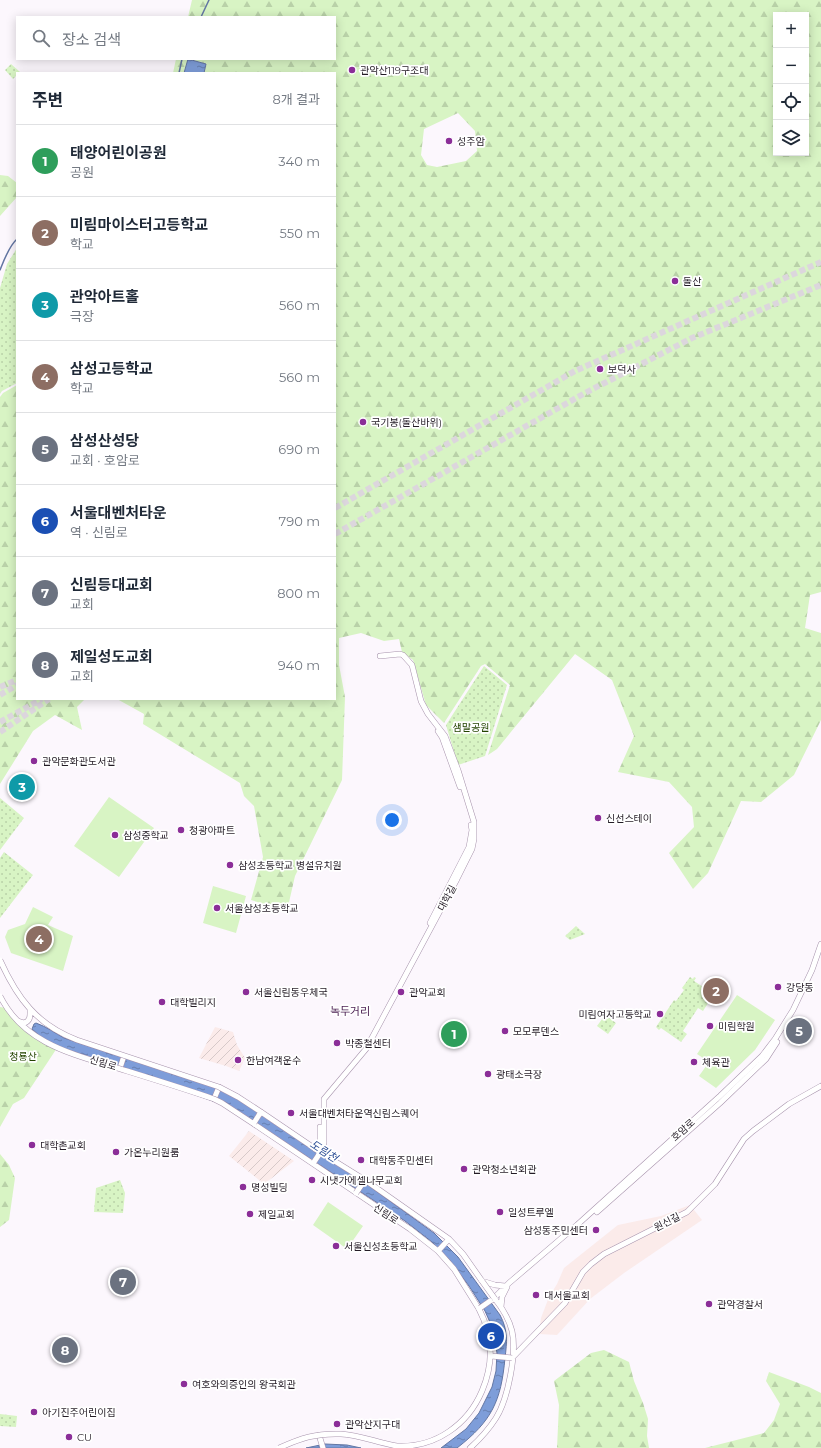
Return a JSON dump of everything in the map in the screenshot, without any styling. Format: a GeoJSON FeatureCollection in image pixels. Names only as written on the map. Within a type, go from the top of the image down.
{"type":"FeatureCollection","features":[{"type":"Feature","properties":{"kind":"main road","name":"대학길"},"geometry":{"type":"LineString","coordinates":[[313,1162],[324,1143],[324,1098],[366,1049],[457,879],[472,849],[474,839],[474,822],[458,770],[445,736],[428,714],[421,701],[412,665],[403,655],[400,654],[380,657],[402,658],[409,666],[420,707],[442,737],[462,793],[472,830],[469,847],[364,1048],[321,1097],[320,1142],[318,1148],[315,1149]]}},
{"type":"Feature","properties":{"kind":"main road","name":"호암로"},"geometry":{"type":"LineString","coordinates":[[506,1286],[583,1220],[762,1056],[775,1039],[793,1010],[812,970],[821,944]]}},
{"type":"Feature","properties":{"kind":"main road"},"geometry":{"type":"LineString","coordinates":[[480,1309],[610,1200],[720,1103],[766,1059],[795,1012],[821,952]]}},
{"type":"Feature","properties":{"kind":"main road","name":"신림로"},"geometry":{"type":"LineString","coordinates":[[0,960],[9,982],[30,1010],[47,1025],[66,1036],[219,1087],[238,1097],[260,1114],[365,1180],[449,1239],[463,1254],[493,1299]]}},
{"type":"Feature","properties":{"kind":"main road","name":"신림로"},"geometry":{"type":"LineString","coordinates":[[0,996],[6,1008],[18,1021],[34,1035],[57,1048],[214,1099],[254,1123],[313,1162],[438,1250],[454,1269],[480,1309],[488,1332],[491,1356],[490,1370],[486,1382],[468,1416],[453,1431],[426,1446],[405,1446],[342,1434],[300,1438],[279,1448]]}},
{"type":"Feature","properties":{"kind":"main road"},"geometry":{"type":"LineString","coordinates":[[18,1021],[24,1023],[28,1021],[30,1018],[30,1010]]}},
{"type":"Feature","properties":{"kind":"main road"},"geometry":{"type":"LineString","coordinates":[[120,1068],[124,1056]]}},
{"type":"Feature","properties":{"kind":"main road","name":"원신길"},"geometry":{"type":"LineString","coordinates":[[512,1358],[565,1303],[584,1272],[591,1264],[604,1254],[687,1212],[715,1184],[744,1139],[753,1130],[789,1104],[821,1086]]}},
{"type":"Feature","properties":{"kind":"main road"},"geometry":{"type":"LineString","coordinates":[[214,1099],[219,1087]]}},
{"type":"Feature","properties":{"kind":"main road"},"geometry":{"type":"LineString","coordinates":[[254,1123],[260,1114]]}},
{"type":"Feature","properties":{"kind":"main road"},"geometry":{"type":"LineString","coordinates":[[356,1193],[365,1180]]}},
{"type":"Feature","properties":{"kind":"main road"},"geometry":{"type":"LineString","coordinates":[[438,1250],[449,1239]]}},
{"type":"Feature","properties":{"kind":"main road"},"geometry":{"type":"LineString","coordinates":[[482,1281],[501,1287],[506,1286]]}},
{"type":"Feature","properties":{"kind":"main road"},"geometry":{"type":"LineString","coordinates":[[501,1307],[502,1296],[506,1286]]}},
{"type":"Feature","properties":{"kind":"main road"},"geometry":{"type":"LineString","coordinates":[[470,1448],[491,1425],[504,1402],[508,1386],[512,1358],[512,1332],[508,1318],[501,1307],[493,1299]]}},
{"type":"Feature","properties":{"kind":"main road"},"geometry":{"type":"LineString","coordinates":[[491,1356],[512,1358]]}},
{"type":"Feature","properties":{"kind":"main road"},"geometry":{"type":"LineString","coordinates":[[319,1435],[323,1448]]}},
{"type":"Feature","properties":{"kind":"shaded area"},"geometry":{"type":"Polygon","coordinates":[[[215,1027],[233,1032],[237,1045],[245,1058],[239,1071],[199,1058],[215,1027]]]}},
{"type":"Feature","properties":{"kind":"shaded area"},"geometry":{"type":"Polygon","coordinates":[[[249,1131],[294,1161],[264,1184],[229,1156],[249,1131]]]}},
{"type":"Feature","properties":{"kind":"shaded area"},"geometry":{"type":"Polygon","coordinates":[[[690,1205],[702,1220],[624,1273],[590,1299],[557,1335],[539,1334],[541,1318],[549,1297],[564,1268],[618,1225],[661,1216],[690,1205]]]}},
{"type":"Feature","properties":{"kind":"green space"},"geometry":{"type":"Polygon","coordinates":[[[192,0],[821,0],[821,592],[810,595],[805,628],[821,633],[821,720],[794,775],[761,802],[741,801],[708,873],[693,889],[669,853],[694,827],[692,807],[669,782],[618,772],[634,736],[612,680],[575,654],[497,749],[488,755],[510,685],[485,664],[481,666],[444,723],[426,705],[413,660],[402,652],[399,639],[384,641],[361,633],[339,638],[339,665],[345,697],[342,780],[295,876],[287,911],[251,900],[263,857],[254,806],[244,796],[240,783],[143,724],[144,714],[119,700],[336,700],[336,72],[204,72],[206,64],[193,60],[336,60],[336,16],[188,16],[192,0]],[[458,113],[424,129],[421,155],[427,165],[437,167],[466,161],[477,151],[475,131],[458,113]]]}},
{"type":"Feature","properties":{"kind":"green space"},"geometry":{"type":"Polygon","coordinates":[[[176,60],[188,60],[184,72],[173,72],[176,60]]]}},
{"type":"Feature","properties":{"kind":"green space"},"geometry":{"type":"Polygon","coordinates":[[[11,64],[20,72],[16,72],[16,76],[13,79],[5,70],[11,64]]]}},
{"type":"Feature","properties":{"kind":"green space"},"geometry":{"type":"Polygon","coordinates":[[[0,175],[8,176],[16,182],[16,198],[0,216],[0,175]]]}},
{"type":"Feature","properties":{"kind":"green space"},"geometry":{"type":"Polygon","coordinates":[[[16,250],[16,384],[2,391],[0,394],[0,288],[7,264],[16,250]]]}},
{"type":"Feature","properties":{"kind":"green space"},"geometry":{"type":"Polygon","coordinates":[[[16,386],[16,700],[84,700],[77,707],[82,730],[55,715],[33,731],[0,784],[0,397],[3,393],[16,386]]]}},
{"type":"Feature","properties":{"kind":"green space","name":"샘말공원"},"geometry":{"type":"Polygon","coordinates":[[[484,666],[507,685],[485,756],[458,765],[446,725],[484,666]]]}},
{"type":"Feature","properties":{"kind":"green space"},"geometry":{"type":"Polygon","coordinates":[[[109,797],[154,828],[119,877],[74,846],[109,797]]]}},
{"type":"Feature","properties":{"kind":"green space"},"geometry":{"type":"Polygon","coordinates":[[[0,798],[24,818],[0,850],[0,798]]]}},
{"type":"Feature","properties":{"kind":"green space"},"geometry":{"type":"Polygon","coordinates":[[[4,852],[33,875],[0,918],[0,858],[4,852]]]}},
{"type":"Feature","properties":{"kind":"green space"},"geometry":{"type":"Polygon","coordinates":[[[213,886],[246,896],[236,933],[203,923],[213,886]]]}},
{"type":"Feature","properties":{"kind":"green space"},"geometry":{"type":"Polygon","coordinates":[[[33,907],[53,917],[48,925],[73,936],[63,971],[11,953],[5,937],[8,930],[25,924],[33,907]]]}},
{"type":"Feature","properties":{"kind":"green space"},"geometry":{"type":"Polygon","coordinates":[[[576,926],[585,934],[570,940],[565,936],[576,926]]]}},
{"type":"Feature","properties":{"kind":"green space"},"geometry":{"type":"Polygon","coordinates":[[[690,977],[693,979],[694,977],[696,978],[694,981],[714,994],[703,1011],[698,1008],[683,1031],[687,1034],[681,1042],[661,1028],[659,1030],[656,1027],[674,1000],[676,1001],[684,990],[682,988],[690,977]]]}},
{"type":"Feature","properties":{"kind":"green space"},"geometry":{"type":"Polygon","coordinates":[[[737,995],[775,1020],[755,1050],[716,1088],[699,1076],[709,1062],[697,1054],[737,995]]]}},
{"type":"Feature","properties":{"kind":"green space","name":"청룡산"},"geometry":{"type":"Polygon","coordinates":[[[0,1007],[6,1008],[12,1016],[57,1048],[24,1098],[13,1104],[0,1127],[0,1007]]]}},
{"type":"Feature","properties":{"kind":"green space"},"geometry":{"type":"Polygon","coordinates":[[[605,1015],[616,1023],[608,1034],[597,1026],[605,1015]]]}},
{"type":"Feature","properties":{"kind":"green space"},"geometry":{"type":"Polygon","coordinates":[[[451,1024],[464,1033],[458,1043],[444,1035],[451,1024]]]}},
{"type":"Feature","properties":{"kind":"green space"},"geometry":{"type":"Polygon","coordinates":[[[0,1154],[9,1165],[15,1178],[9,1220],[0,1227],[0,1154]]]}},
{"type":"Feature","properties":{"kind":"green space"},"geometry":{"type":"Polygon","coordinates":[[[120,1180],[125,1193],[123,1213],[94,1212],[96,1188],[120,1180]]]}},
{"type":"Feature","properties":{"kind":"green space"},"geometry":{"type":"Polygon","coordinates":[[[328,1202],[363,1226],[347,1249],[313,1225],[328,1202]]]}},
{"type":"Feature","properties":{"kind":"green space"},"geometry":{"type":"Polygon","coordinates":[[[604,1350],[629,1362],[634,1381],[648,1419],[647,1436],[649,1448],[557,1448],[559,1405],[554,1381],[591,1353],[604,1350]]]}},
{"type":"Feature","properties":{"kind":"green space"},"geometry":{"type":"Polygon","coordinates":[[[769,1372],[821,1393],[821,1448],[705,1448],[764,1433],[774,1420],[780,1404],[766,1381],[769,1372]]]}},
{"type":"Feature","properties":{"kind":"green space"},"geometry":{"type":"Polygon","coordinates":[[[0,1414],[17,1416],[16,1427],[0,1426],[0,1414]]]}},
{"type":"Feature","properties":{"kind":"water"},"geometry":{"type":"Polygon","coordinates":[[[188,60],[206,64],[204,72],[184,72],[188,60]]]}},
{"type":"Feature","properties":{"kind":"water","name":"도림천"},"geometry":{"type":"Polygon","coordinates":[[[36,1023],[64,1038],[227,1092],[365,1183],[434,1233],[458,1257],[500,1315],[506,1331],[506,1347],[501,1386],[493,1409],[479,1429],[457,1448],[441,1448],[466,1429],[479,1413],[492,1387],[496,1371],[497,1353],[493,1329],[485,1311],[448,1258],[432,1242],[405,1221],[233,1108],[58,1047],[42,1038],[32,1029],[36,1023]]]}},
{"type":"Feature","properties":{"kind":"water"},"geometry":{"type":"Polygon","coordinates":[[[325,1444],[347,1445],[361,1448],[306,1448],[325,1444]]]}},
{"type":"Feature","properties":{"kind":"waterway","name":"도림천"},"geometry":{"type":"LineString","coordinates":[[201,16],[209,0]]}},
{"type":"Feature","properties":{"kind":"waterway","name":"도림천"},"geometry":{"type":"LineString","coordinates":[[179,72],[182,60]]}},
{"type":"Feature","properties":{"kind":"waterway","name":"도림천"},"geometry":{"type":"LineString","coordinates":[[0,270],[9,249],[16,240]]}},
{"type":"Feature","properties":{"kind":"tunnel"},"geometry":{"type":"LineString","coordinates":[[336,507],[575,371],[821,262]]}},
{"type":"Feature","properties":{"kind":"tunnel"},"geometry":{"type":"LineString","coordinates":[[336,533],[585,393],[692,338],[821,285]]}},
{"type":"Feature","properties":{"kind":"tunnel"},"geometry":{"type":"LineString","coordinates":[[0,687],[16,680]]}},
{"type":"Feature","properties":{"kind":"tunnel"},"geometry":{"type":"LineString","coordinates":[[0,695],[16,686]]}},
{"type":"Feature","properties":{"kind":"tunnel"},"geometry":{"type":"LineString","coordinates":[[0,722],[40,700]]}},
{"type":"Feature","properties":{"kind":"tunnel"},"geometry":{"type":"LineString","coordinates":[[0,732],[48,700]]}},
{"type":"Feature","properties":{"kind":"place","name":"관악산119구조대"},"geometry":{"type":"Point","coordinates":[352,70]}},
{"type":"Feature","properties":{"kind":"place","name":"성주암"},"geometry":{"type":"Point","coordinates":[449,141]}},
{"type":"Feature","properties":{"kind":"place","name":"돌산"},"geometry":{"type":"Point","coordinates":[675,281]}},
{"type":"Feature","properties":{"kind":"place","name":"보덕사"},"geometry":{"type":"Point","coordinates":[600,369]}},
{"type":"Feature","properties":{"kind":"place","name":"국기봉(돌산바위)"},"geometry":{"type":"Point","coordinates":[363,422]}},
{"type":"Feature","properties":{"kind":"place","name":"관악문화관도서관"},"geometry":{"type":"Point","coordinates":[34,761]}},
{"type":"Feature","properties":{"kind":"place","name":"관악아트홀"},"geometry":{"type":"Point","coordinates":[22,787]}},
{"type":"Feature","properties":{"kind":"place","name":"신선스테이"},"geometry":{"type":"Point","coordinates":[598,818]}},
{"type":"Feature","properties":{"kind":"place","name":"청광아파트"},"geometry":{"type":"Point","coordinates":[181,830]}},
{"type":"Feature","properties":{"kind":"place","name":"삼성중학교"},"geometry":{"type":"Point","coordinates":[115,835]}},
{"type":"Feature","properties":{"kind":"place","name":"삼성초등학교 병설유치원"},"geometry":{"type":"Point","coordinates":[230,865]}},
{"type":"Feature","properties":{"kind":"place","name":"서울삼성초등학교"},"geometry":{"type":"Point","coordinates":[217,908]}},
{"type":"Feature","properties":{"kind":"place","name":"삼성고등학교"},"geometry":{"type":"Point","coordinates":[39,939]}},
{"type":"Feature","properties":{"kind":"place","name":"강당동"},"geometry":{"type":"Point","coordinates":[778,987]}},
{"type":"Feature","properties":{"kind":"place","name":"미림마이스터고등학교"},"geometry":{"type":"Point","coordinates":[716,991]}},
{"type":"Feature","properties":{"kind":"place","name":"서울신림동우체국"},"geometry":{"type":"Point","coordinates":[246,992]}},
{"type":"Feature","properties":{"kind":"place","name":"관악교회"},"geometry":{"type":"Point","coordinates":[401,992]}},
{"type":"Feature","properties":{"kind":"place","name":"대학빌리지"},"geometry":{"type":"Point","coordinates":[162,1002]}},
{"type":"Feature","properties":{"kind":"place","name":"미림여자고등학교"},"geometry":{"type":"Point","coordinates":[660,1014]}},
{"type":"Feature","properties":{"kind":"place","name":"미림학원"},"geometry":{"type":"Point","coordinates":[710,1026]}},
{"type":"Feature","properties":{"kind":"place","name":"모모루덴스"},"geometry":{"type":"Point","coordinates":[505,1031]}},
{"type":"Feature","properties":{"kind":"place","name":"삼성산성당"},"geometry":{"type":"Point","coordinates":[799,1031]}},
{"type":"Feature","properties":{"kind":"place","name":"태양어린이공원"},"geometry":{"type":"Point","coordinates":[454,1034]}},
{"type":"Feature","properties":{"kind":"place","name":"박종철센터"},"geometry":{"type":"Point","coordinates":[337,1043]}},
{"type":"Feature","properties":{"kind":"place","name":"한남여객운수"},"geometry":{"type":"Point","coordinates":[238,1060]}},
{"type":"Feature","properties":{"kind":"place","name":"체육관"},"geometry":{"type":"Point","coordinates":[694,1062]}},
{"type":"Feature","properties":{"kind":"place","name":"광태소극장"},"geometry":{"type":"Point","coordinates":[488,1074]}},
{"type":"Feature","properties":{"kind":"place","name":"서울대벤처타운역신림스퀘어"},"geometry":{"type":"Point","coordinates":[291,1113]}},
{"type":"Feature","properties":{"kind":"place","name":"대학촌교회"},"geometry":{"type":"Point","coordinates":[32,1145]}},
{"type":"Feature","properties":{"kind":"place","name":"가온누리원룸"},"geometry":{"type":"Point","coordinates":[116,1152]}},
{"type":"Feature","properties":{"kind":"place","name":"대학동주민센터"},"geometry":{"type":"Point","coordinates":[361,1160]}},
{"type":"Feature","properties":{"kind":"place","name":"관악청소년회관"},"geometry":{"type":"Point","coordinates":[464,1169]}},
{"type":"Feature","properties":{"kind":"place","name":"시냇가에셀나무교회"},"geometry":{"type":"Point","coordinates":[312,1180]}},
{"type":"Feature","properties":{"kind":"place","name":"명성빌딩"},"geometry":{"type":"Point","coordinates":[243,1187]}},
{"type":"Feature","properties":{"kind":"place","name":"일성트루엘"},"geometry":{"type":"Point","coordinates":[500,1212]}},
{"type":"Feature","properties":{"kind":"place","name":"제일교회"},"geometry":{"type":"Point","coordinates":[250,1214]}},
{"type":"Feature","properties":{"kind":"place","name":"삼성동주민센터"},"geometry":{"type":"Point","coordinates":[596,1230]}},
{"type":"Feature","properties":{"kind":"place","name":"서울신성초등학교"},"geometry":{"type":"Point","coordinates":[336,1246]}},
{"type":"Feature","properties":{"kind":"place","name":"신림등대교회"},"geometry":{"type":"Point","coordinates":[123,1282]}},
{"type":"Feature","properties":{"kind":"place","name":"대서울교회"},"geometry":{"type":"Point","coordinates":[536,1295]}},
{"type":"Feature","properties":{"kind":"place","name":"관악경찰서"},"geometry":{"type":"Point","coordinates":[709,1304]}},
{"type":"Feature","properties":{"kind":"place","name":"서울대벤처타운"},"geometry":{"type":"Point","coordinates":[491,1336]}},
{"type":"Feature","properties":{"kind":"place","name":"제일성도교회"},"geometry":{"type":"Point","coordinates":[65,1350]}},
{"type":"Feature","properties":{"kind":"place","name":"여호와의증인의 왕국회관"},"geometry":{"type":"Point","coordinates":[184,1384]}},
{"type":"Feature","properties":{"kind":"place","name":"아기진주어린이집"},"geometry":{"type":"Point","coordinates":[34,1412]}},
{"type":"Feature","properties":{"kind":"place","name":"관악산지구대"},"geometry":{"type":"Point","coordinates":[337,1424]}},
{"type":"Feature","properties":{"kind":"place","name":"CU"},"geometry":{"type":"Point","coordinates":[69,1437]}},
{"type":"Feature","properties":{"kind":"district","name":"녹두거리"},"geometry":{"type":"Point","coordinates":[350,1011]}}]}
